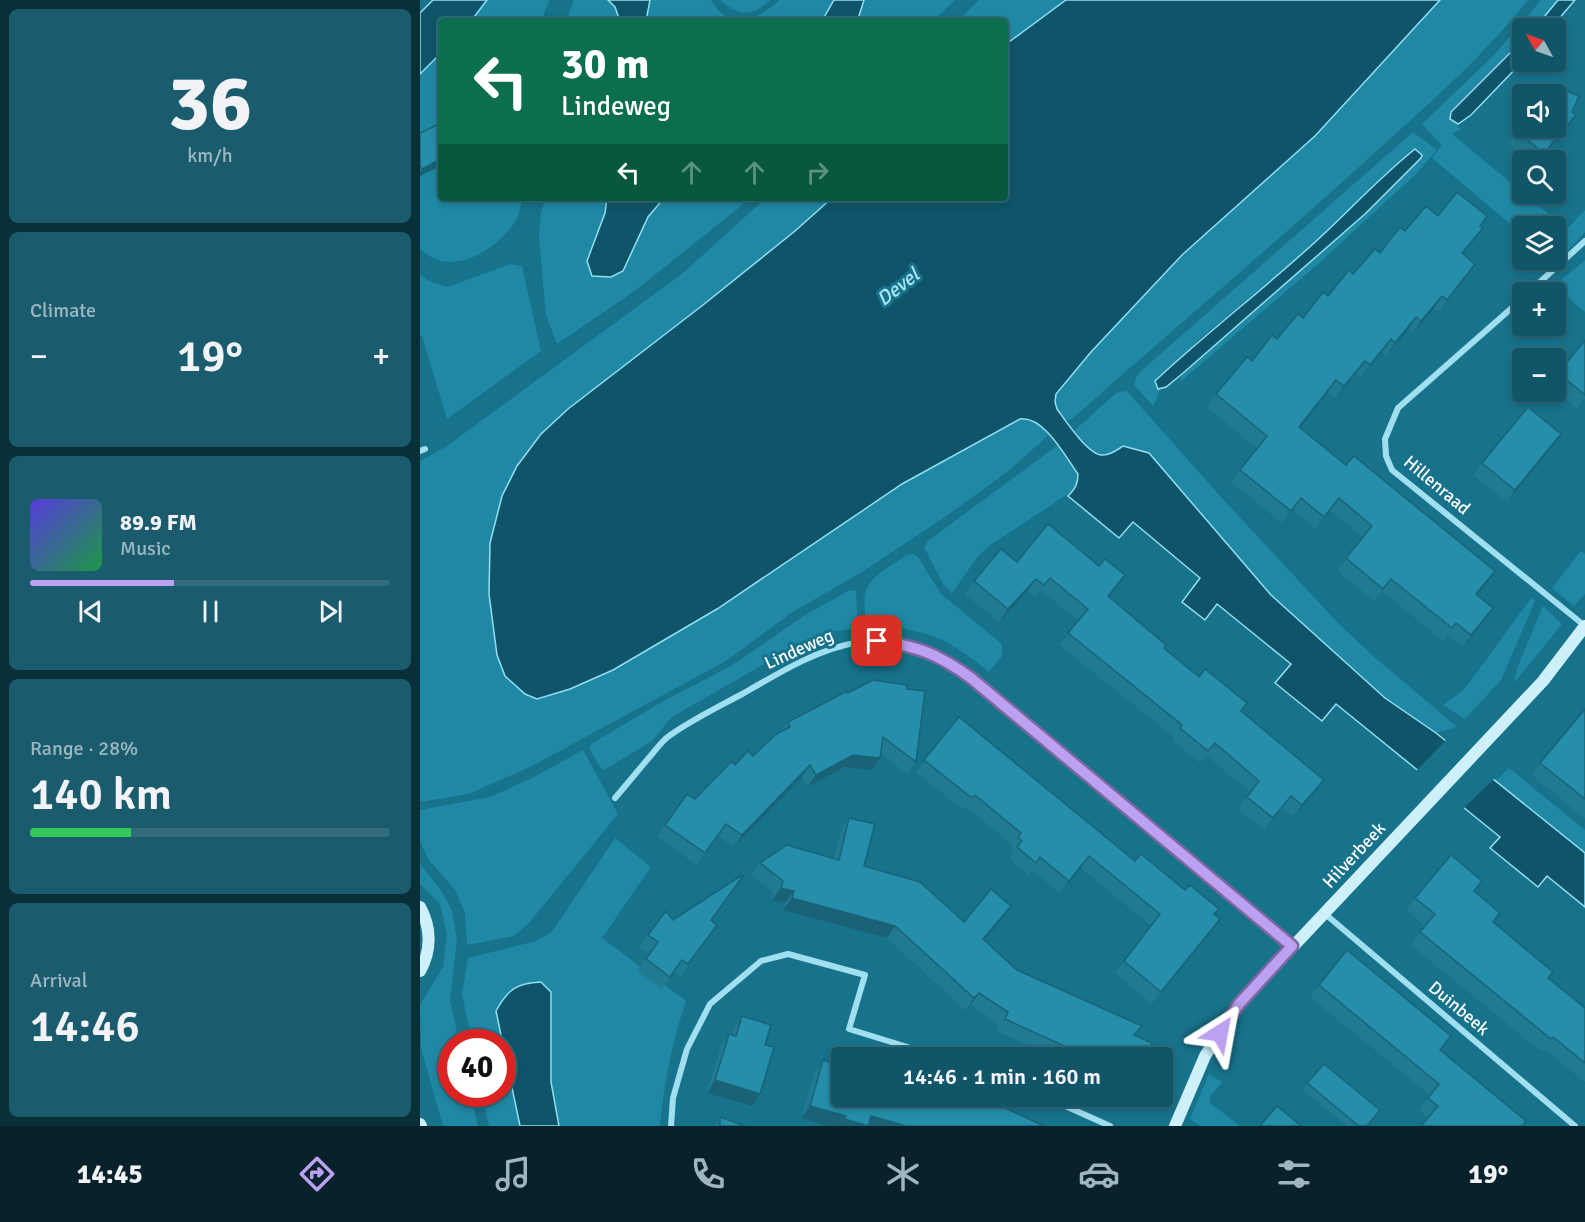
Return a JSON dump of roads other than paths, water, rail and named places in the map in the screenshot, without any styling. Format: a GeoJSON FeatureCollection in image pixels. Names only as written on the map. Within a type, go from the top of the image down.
{"type":"FeatureCollection","features":[{"type":"Feature","properties":{"kind":"street"},"geometry":{"type":"LineString","coordinates":[[1540,282],[1585,241]]}},
{"type":"Feature","properties":{"kind":"street","name":"Hillenraad"},"geometry":{"type":"LineString","coordinates":[[1512,308],[1398,408],[1384,439],[1386,456],[1392,470],[1585,626]]}},
{"type":"Feature","properties":{"kind":"street","name":"Hilverbeek"},"geometry":{"type":"LineString","coordinates":[[1176,1126],[1205,1056],[1239,1004],[1543,681],[1585,626]]}},
{"type":"Feature","properties":{"kind":"street","name":"Lindeweg"},"geometry":{"type":"LineString","coordinates":[[615,798],[667,737],[804,660],[839,645],[863,642],[886,642],[921,649],[948,661],[971,678],[1292,946]]}},
{"type":"Feature","properties":{"kind":"street"},"geometry":{"type":"LineString","coordinates":[[420,907],[429,935],[426,957],[420,971]]}},
{"type":"Feature","properties":{"kind":"street","name":"Duinbeek"},"geometry":{"type":"LineString","coordinates":[[1324,914],[1575,1126]]}},
{"type":"Feature","properties":{"kind":"street"},"geometry":{"type":"LineString","coordinates":[[671,1126],[673,1098],[687,1049],[710,1004],[761,961],[788,954],[865,975],[849,1029],[907,1047]]}},
{"type":"Feature","properties":{"kind":"street"},"geometry":{"type":"LineString","coordinates":[[1068,1107],[1110,1126]]}},
{"type":"Feature","properties":{"kind":"water"},"geometry":{"type":"Polygon","coordinates":[[[433,0],[487,0],[473,18],[438,18],[438,56],[420,74],[420,13],[433,0]]]}},
{"type":"Feature","properties":{"kind":"water"},"geometry":{"type":"Polygon","coordinates":[[[608,0],[650,0],[647,18],[619,18],[615,7],[608,0]]]}},
{"type":"Feature","properties":{"kind":"water"},"geometry":{"type":"Polygon","coordinates":[[[834,0],[864,0],[858,18],[824,18],[834,0]]]}},
{"type":"Feature","properties":{"kind":"water","name":"Devel"},"geometry":{"type":"Polygon","coordinates":[[[1066,0],[1440,0],[1315,136],[1182,255],[1091,352],[1056,394],[1055,402],[1057,409],[1071,428],[1095,453],[1107,455],[1123,446],[1149,453],[1271,595],[1385,698],[1436,733],[1585,853],[1585,907],[1547,876],[1538,887],[1490,848],[1500,837],[1336,704],[1322,721],[1275,683],[1291,664],[1217,604],[1205,620],[1182,602],[1200,578],[1133,522],[1119,538],[1068,496],[1076,486],[1078,474],[1045,430],[1029,420],[1020,419],[902,484],[717,609],[613,670],[570,689],[537,699],[525,694],[505,676],[497,655],[489,594],[490,543],[502,496],[517,466],[541,434],[568,409],[703,305],[829,201],[1008,201],[1008,43],[1066,0]]]}},
{"type":"Feature","properties":{"kind":"water"},"geometry":{"type":"Polygon","coordinates":[[[1558,0],[1575,0],[1560,18],[1543,18],[1558,0]]]}},
{"type":"Feature","properties":{"kind":"water"},"geometry":{"type":"Polygon","coordinates":[[[1512,51],[1512,72],[1471,115],[1458,124],[1450,119],[1451,112],[1512,51]]]}},
{"type":"Feature","properties":{"kind":"water"},"geometry":{"type":"Polygon","coordinates":[[[1415,149],[1422,155],[1421,158],[1365,214],[1182,374],[1166,387],[1158,389],[1155,381],[1304,252],[1415,149]]]}},
{"type":"Feature","properties":{"kind":"water"},"geometry":{"type":"Polygon","coordinates":[[[607,201],[661,201],[648,217],[623,271],[611,277],[592,276],[587,261],[605,213],[607,201]]]}},
{"type":"Feature","properties":{"kind":"water"},"geometry":{"type":"Polygon","coordinates":[[[541,982],[551,992],[551,1082],[559,1126],[520,1126],[516,1107],[516,1029],[500,1029],[496,1011],[509,992],[526,984],[541,982]]]}}]}
